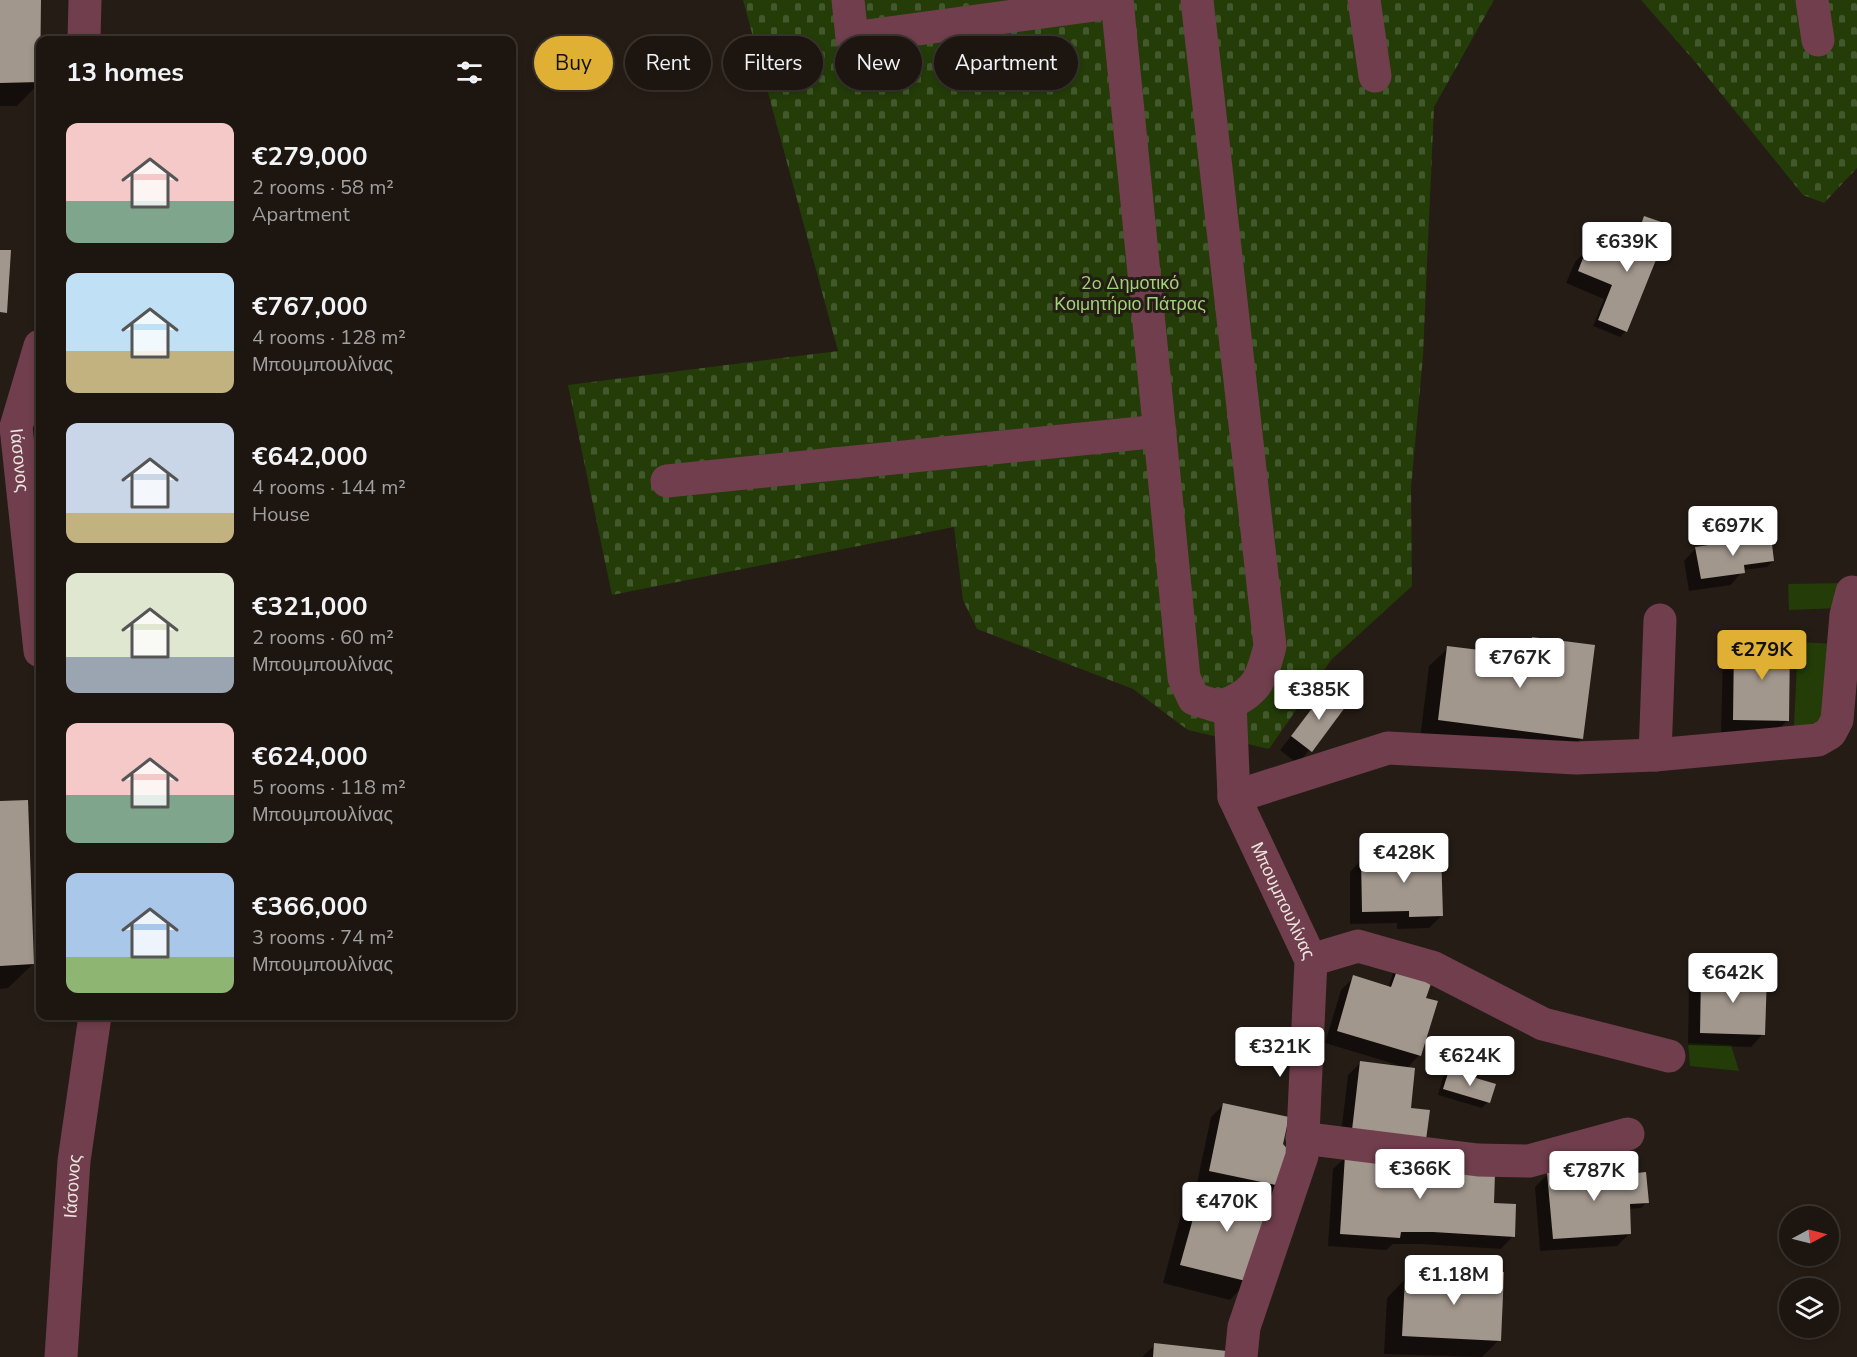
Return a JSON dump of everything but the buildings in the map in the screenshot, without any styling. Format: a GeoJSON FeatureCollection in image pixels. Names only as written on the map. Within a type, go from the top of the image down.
{"type":"FeatureCollection","features":[{"type":"Feature","properties":{"kind":"street"},"geometry":{"type":"LineString","coordinates":[[84,36],[85,0]]}},
{"type":"Feature","properties":{"kind":"street"},"geometry":{"type":"LineString","coordinates":[[848,0],[852,38],[1117,1],[1184,678],[1194,699],[1216,706],[1248,695],[1263,671],[1270,646],[1197,0]]}},
{"type":"Feature","properties":{"kind":"street"},"geometry":{"type":"LineString","coordinates":[[1364,0],[1375,76]]}},
{"type":"Feature","properties":{"kind":"street"},"geometry":{"type":"LineString","coordinates":[[1812,0],[1818,40]]}},
{"type":"Feature","properties":{"kind":"street","name":"Ιάσονος"},"geometry":{"type":"LineString","coordinates":[[36,360],[16,427],[36,614]]}},
{"type":"Feature","properties":{"kind":"street"},"geometry":{"type":"LineString","coordinates":[[667,481],[1160,432]]}},
{"type":"Feature","properties":{"kind":"street"},"geometry":{"type":"LineString","coordinates":[[1230,703],[1234,797],[1388,748],[1576,758],[1654,755],[1818,740],[1830,733],[1837,720],[1846,615],[1852,592]]}},
{"type":"Feature","properties":{"kind":"street"},"geometry":{"type":"LineString","coordinates":[[1654,755],[1660,620]]}},
{"type":"Feature","properties":{"kind":"street","name":"Μπουμπουλίνας"},"geometry":{"type":"LineString","coordinates":[[1234,797],[1311,960],[1302,1156],[1244,1327],[1241,1357]]}},
{"type":"Feature","properties":{"kind":"street"},"geometry":{"type":"LineString","coordinates":[[1311,960],[1358,946],[1432,967],[1543,1024],[1669,1056]]}},
{"type":"Feature","properties":{"kind":"street","name":"Ιάσονος"},"geometry":{"type":"LineString","coordinates":[[61,1357],[74,1161],[93,1020]]}},
{"type":"Feature","properties":{"kind":"street"},"geometry":{"type":"LineString","coordinates":[[1302,1138],[1478,1160],[1528,1161],[1628,1134]]}},
{"type":"Feature","properties":{"kind":"green space","name":"2o Δημοτικό Κοιμητήριο Πάτρας"},"geometry":{"type":"Polygon","coordinates":[[[743,0],[1494,0],[1434,107],[1423,356],[1411,488],[1412,586],[1331,660],[1269,749],[1188,730],[1133,689],[977,629],[963,600],[954,527],[612,595],[568,385],[838,351],[767,90],[823,90],[823,36],[753,36],[743,0]]]}},
{"type":"Feature","properties":{"kind":"green space"},"geometry":{"type":"Polygon","coordinates":[[[1641,0],[1857,0],[1857,168],[1824,203],[1803,195],[1697,64],[1641,0]]]}},
{"type":"Feature","properties":{"kind":"green space"},"geometry":{"type":"Polygon","coordinates":[[[1841,583],[1842,608],[1789,610],[1788,584],[1841,583]]]}},
{"type":"Feature","properties":{"kind":"green space"},"geometry":{"type":"Polygon","coordinates":[[[1798,642],[1839,644],[1836,704],[1814,727],[1794,726],[1798,642]]]}},
{"type":"Feature","properties":{"kind":"green space"},"geometry":{"type":"Polygon","coordinates":[[[1688,1043],[1731,1045],[1739,1071],[1690,1066],[1688,1043]]]}}]}
